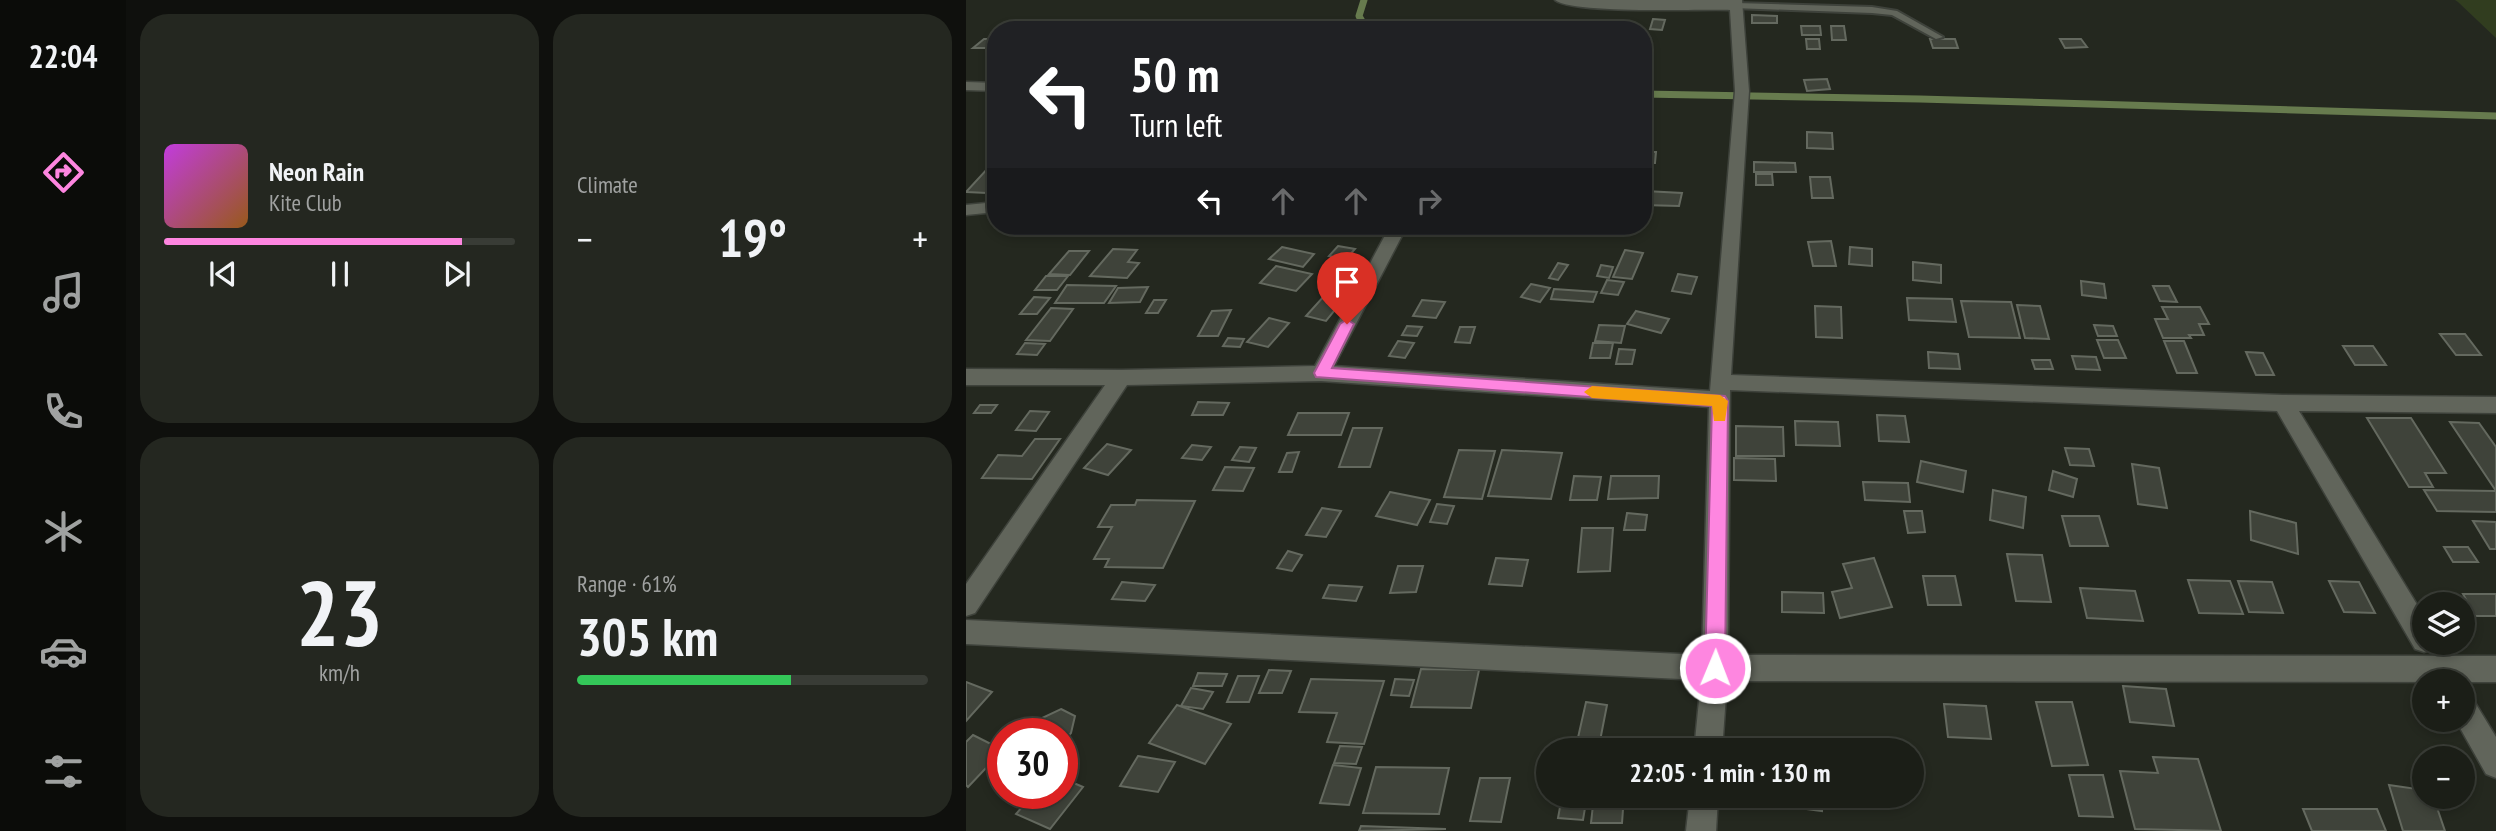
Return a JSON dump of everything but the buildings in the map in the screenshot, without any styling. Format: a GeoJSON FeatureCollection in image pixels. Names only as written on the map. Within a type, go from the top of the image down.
{"type":"FeatureCollection","features":[{"type":"Feature","properties":{"kind":"street"},"geometry":{"type":"LineString","coordinates":[[1562,0],[1595,4],[1736,3],[1741,100],[1720,391],[1715,668],[1709,738]]}},
{"type":"Feature","properties":{"kind":"street"},"geometry":{"type":"LineString","coordinates":[[966,86],[987,87]]}},
{"type":"Feature","properties":{"kind":"street"},"geometry":{"type":"LineString","coordinates":[[966,210],[987,208]]}},
{"type":"Feature","properties":{"kind":"street"},"geometry":{"type":"LineString","coordinates":[[1321,373],[1393,235]]}},
{"type":"Feature","properties":{"kind":"street"},"geometry":{"type":"LineString","coordinates":[[966,377],[1121,378],[1321,373],[1720,391],[2496,405]]}},
{"type":"Feature","properties":{"kind":"street"},"geometry":{"type":"LineString","coordinates":[[966,606],[1121,378]]}},
{"type":"Feature","properties":{"kind":"street"},"geometry":{"type":"LineString","coordinates":[[2283,403],[2412,621]]}},
{"type":"Feature","properties":{"kind":"street"},"geometry":{"type":"LineString","coordinates":[[966,632],[1715,668],[2412,674]]}},
{"type":"Feature","properties":{"kind":"street"},"geometry":{"type":"LineString","coordinates":[[2475,671],[2496,669]]}},
{"type":"Feature","properties":{"kind":"street"},"geometry":{"type":"LineString","coordinates":[[2475,728],[2496,764]]}},
{"type":"Feature","properties":{"kind":"street"},"geometry":{"type":"LineString","coordinates":[[1701,831],[1703,808]]}},
{"type":"Feature","properties":{"kind":"lane"},"geometry":{"type":"LineString","coordinates":[[1736,3],[1883,11],[1911,21],[1939,37]]}},
{"type":"Feature","properties":{"kind":"green space"},"geometry":{"type":"Polygon","coordinates":[[[2455,0],[2496,0],[2496,38],[2458,2],[2455,0]]]}},
{"type":"Feature","properties":{"kind":"waterway"},"geometry":{"type":"LineString","coordinates":[[1362,21],[1359,16],[1364,0]]}},
{"type":"Feature","properties":{"kind":"waterway"},"geometry":{"type":"LineString","coordinates":[[1652,94],[2496,116]]}},
{"type":"Feature","properties":{"kind":"slow traffic"},"geometry":{"type":"LineString","coordinates":[[1592,392],[1720,401],[1719,417]]}},
{"type":"Feature","properties":{"kind":"route"},"geometry":{"type":"LineString","coordinates":[[1347,324],[1321,373],[1720,401],[1715,668]]}}]}
